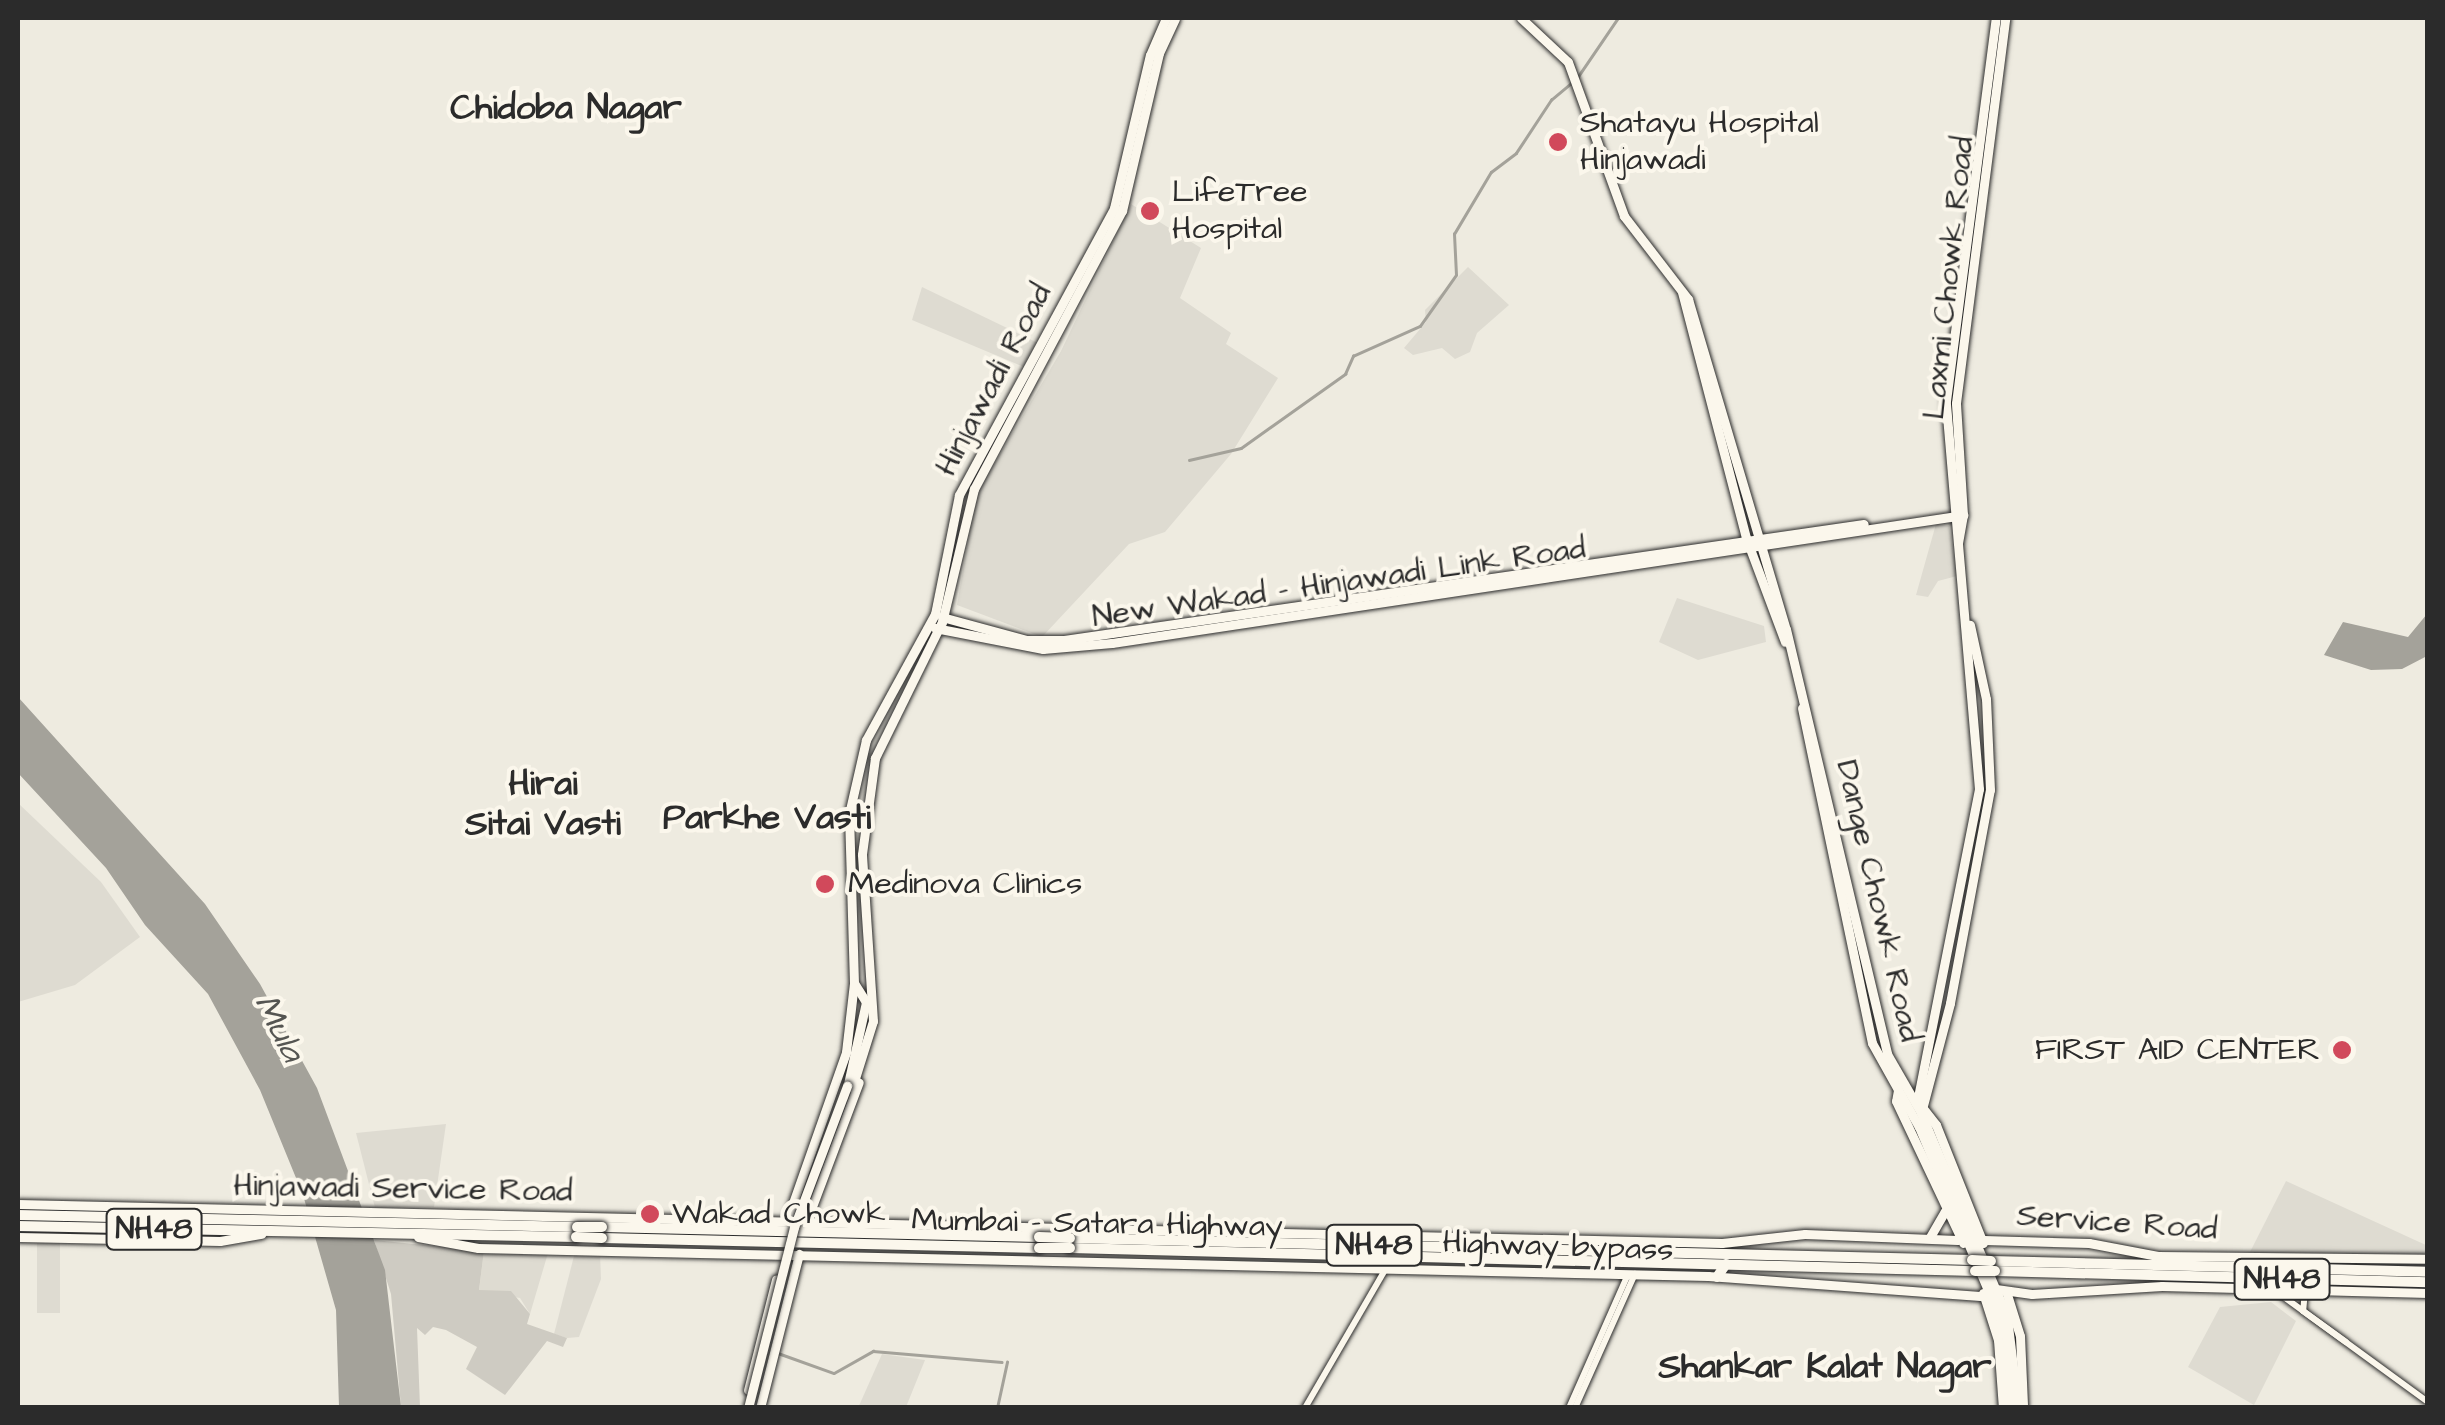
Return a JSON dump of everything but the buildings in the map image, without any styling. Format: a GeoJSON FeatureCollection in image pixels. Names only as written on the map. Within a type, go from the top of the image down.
{"type":"FeatureCollection","features":[{"type":"Feature","properties":{"kind":"highway"},"geometry":{"type":"LineString","coordinates":[[226,1220],[244,1211]]}},
{"type":"Feature","properties":{"kind":"highway","name":"NH48"},"geometry":{"type":"LineString","coordinates":[[18,1215],[398,1226]]}},
{"type":"Feature","properties":{"kind":"highway","name":"NH48"},"geometry":{"type":"LineString","coordinates":[[18,1226],[278,1231],[291,1222]]}},
{"type":"Feature","properties":{"kind":"highway","name":"Mumbai - Satara Highway"},"geometry":{"type":"LineString","coordinates":[[398,1226],[583,1225],[602,1232],[800,1248],[1039,1242]]}},
{"type":"Feature","properties":{"kind":"highway","name":"Mumbai - Satara Highway"},"geometry":{"type":"LineString","coordinates":[[602,1232],[1688,1264],[1723,1259],[1978,1258]]}},
{"type":"Feature","properties":{"kind":"highway"},"geometry":{"type":"LineString","coordinates":[[1678,1241],[1694,1252]]}},
{"type":"Feature","properties":{"kind":"highway"},"geometry":{"type":"LineString","coordinates":[[1717,1276],[1734,1242]]}},
{"type":"Feature","properties":{"kind":"highway","name":"Mumbai - Satara Highway"},"geometry":{"type":"LineString","coordinates":[[1070,1248],[1694,1252],[1723,1259]]}},
{"type":"Feature","properties":{"kind":"highway","name":"NH48"},"geometry":{"type":"LineString","coordinates":[[1978,1258],[1993,1266],[2188,1282],[2428,1282]]}},
{"type":"Feature","properties":{"kind":"highway"},"geometry":{"type":"LineString","coordinates":[[1688,1264],[1700,1276]]}},
{"type":"Feature","properties":{"kind":"highway","name":"NH48"},"geometry":{"type":"LineString","coordinates":[[1993,1266],[2428,1272]]}},
{"type":"Feature","properties":{"kind":"main road","name":"Hinjawadi Road"},"geometry":{"type":"LineString","coordinates":[[859,1060],[874,1002],[862,854],[866,790],[888,727],[936,621],[960,495],[1114,208],[1148,64],[1166,18]]}},
{"type":"Feature","properties":{"kind":"main road"},"geometry":{"type":"LineString","coordinates":[[936,621],[974,489],[1122,211],[1159,53],[1175,18]]}},
{"type":"Feature","properties":{"kind":"main road","name":"Dange Chowk Road"},"geometry":{"type":"LineString","coordinates":[[1521,18],[1572,71],[1624,216],[1682,292],[1776,630],[1787,644],[1878,1042],[1900,1087],[1921,1108],[1978,1258]]}},
{"type":"Feature","properties":{"kind":"main road","name":"Laxmi Chowk Road"},"geometry":{"type":"LineString","coordinates":[[1921,1108],[1979,789],[1970,625],[1958,544],[1956,403],[1996,52],[1996,18]]}},
{"type":"Feature","properties":{"kind":"main road","name":"Laxmi Chowk Road"},"geometry":{"type":"LineString","coordinates":[[1996,52],[2005,18]]}},
{"type":"Feature","properties":{"kind":"main road","name":"New Wakad - Hinjawadi Link Road"},"geometry":{"type":"LineString","coordinates":[[936,621],[1044,642],[1386,600],[1959,513]]}},
{"type":"Feature","properties":{"kind":"main road","name":"Hinjawadi Road"},"geometry":{"type":"LineString","coordinates":[[859,1060],[866,1002],[854,983],[848,857],[854,788],[879,711],[936,621]]}},
{"type":"Feature","properties":{"kind":"main road"},"geometry":{"type":"LineString","coordinates":[[854,788],[866,790]]}},
{"type":"Feature","properties":{"kind":"main road"},"geometry":{"type":"LineString","coordinates":[[854,983],[842,1066],[787,1220],[1734,1242],[1805,1234],[1958,1240]]}},
{"type":"Feature","properties":{"kind":"main road"},"geometry":{"type":"LineString","coordinates":[[748,1408],[789,1260],[859,1060]]}},
{"type":"Feature","properties":{"kind":"main road"},"geometry":{"type":"LineString","coordinates":[[807,1220],[859,1060]]}},
{"type":"Feature","properties":{"kind":"main road"},"geometry":{"type":"LineString","coordinates":[[1900,1087],[1896,1102],[1957,1238],[1978,1258],[2016,1320]]}},
{"type":"Feature","properties":{"kind":"main road"},"geometry":{"type":"LineString","coordinates":[[1900,1087],[1978,1258],[2005,1339],[2013,1408]]}},
{"type":"Feature","properties":{"kind":"main road"},"geometry":{"type":"LineString","coordinates":[[814,1202],[823,1220]]}},
{"type":"Feature","properties":{"kind":"main road","name":"Hinjawadi Service Road"},"geometry":{"type":"LineString","coordinates":[[18,1204],[244,1211],[291,1222]]}},
{"type":"Feature","properties":{"kind":"main road"},"geometry":{"type":"LineString","coordinates":[[1930,1237],[1945,1208]]}},
{"type":"Feature","properties":{"kind":"main road","name":"Hinjawadi Service Road"},"geometry":{"type":"LineString","coordinates":[[398,1226],[787,1220]]}},
{"type":"Feature","properties":{"kind":"main road"},"geometry":{"type":"LineString","coordinates":[[583,1225],[587,1250]]}},
{"type":"Feature","properties":{"kind":"main road"},"geometry":{"type":"LineString","coordinates":[[398,1226],[478,1248],[780,1254],[800,1248],[1056,1259],[1064,1226]]}},
{"type":"Feature","properties":{"kind":"main road"},"geometry":{"type":"LineString","coordinates":[[18,1237],[220,1241],[278,1231]]}},
{"type":"Feature","properties":{"kind":"main road","name":"Service Road"},"geometry":{"type":"LineString","coordinates":[[1978,1258],[2089,1243],[2158,1256],[2428,1259]]}},
{"type":"Feature","properties":{"kind":"main road"},"geometry":{"type":"LineString","coordinates":[[760,1408],[800,1248]]}},
{"type":"Feature","properties":{"kind":"main road","name":"Highway bypass"},"geometry":{"type":"LineString","coordinates":[[1056,1259],[1070,1248],[1386,1267],[1717,1276],[1983,1296]]}},
{"type":"Feature","properties":{"kind":"main road"},"geometry":{"type":"LineString","coordinates":[[748,1408],[780,1254]]}},
{"type":"Feature","properties":{"kind":"main road"},"geometry":{"type":"LineString","coordinates":[[1978,1258],[1983,1296],[1998,1340],[2013,1408]]}},
{"type":"Feature","properties":{"kind":"main road","name":"Service Road"},"geometry":{"type":"LineString","coordinates":[[2001,1290],[2032,1294],[2188,1282],[2273,1289],[2428,1293]]}},
{"type":"Feature","properties":{"kind":"main road"},"geometry":{"type":"LineString","coordinates":[[2001,1290],[2012,1338],[2013,1408]]}},
{"type":"Feature","properties":{"kind":"main road"},"geometry":{"type":"LineString","coordinates":[[2013,1408],[2016,1320],[2020,1304],[2032,1294]]}},
{"type":"Feature","properties":{"kind":"main road"},"geometry":{"type":"LineString","coordinates":[[764,1322],[778,1325]]}},
{"type":"Feature","properties":{"kind":"street"},"geometry":{"type":"LineString","coordinates":[[1305,1408],[1386,1267]]}},
{"type":"Feature","properties":{"kind":"street"},"geometry":{"type":"LineString","coordinates":[[1572,1408],[1631,1274]]}},
{"type":"Feature","properties":{"kind":"street"},"geometry":{"type":"LineString","coordinates":[[2273,1289],[2428,1402]]}},
{"type":"Feature","properties":{"kind":"street"},"geometry":{"type":"LineString","coordinates":[[2302,1313],[2305,1290]]}},
{"type":"Feature","properties":{"kind":"shaded area"},"geometry":{"type":"Polygon","coordinates":[[[1131,204],[1201,248],[1180,298],[1231,333],[1226,344],[1278,378],[1231,454],[1165,532],[1129,544],[1042,637],[957,605],[976,495],[1061,351],[1131,204]]]}},
{"type":"Feature","properties":{"kind":"shaded area"},"geometry":{"type":"Polygon","coordinates":[[[1468,267],[1509,305],[1477,333],[1470,352],[1455,359],[1442,348],[1413,355],[1404,348],[1426,322],[1425,310],[1468,267]]]}},
{"type":"Feature","properties":{"kind":"shaded area"},"geometry":{"type":"Polygon","coordinates":[[[922,287],[1038,343],[1024,367],[912,320],[922,287]]]}},
{"type":"Feature","properties":{"kind":"shaded area"},"geometry":{"type":"Polygon","coordinates":[[[1936,524],[1949,526],[1957,576],[1938,581],[1928,597],[1916,595],[1936,524]]]}},
{"type":"Feature","properties":{"kind":"shaded area"},"geometry":{"type":"Polygon","coordinates":[[[1677,598],[1764,626],[1766,642],[1698,660],[1659,642],[1677,598]]]}},
{"type":"Feature","properties":{"kind":"shaded area"},"geometry":{"type":"Polygon","coordinates":[[[18,803],[101,882],[140,937],[75,985],[18,1002],[18,803]]]}},
{"type":"Feature","properties":{"kind":"shaded area"},"geometry":{"type":"Polygon","coordinates":[[[446,1124],[434,1207],[375,1208],[356,1133],[446,1124]]]}},
{"type":"Feature","properties":{"kind":"shaded area"},"geometry":{"type":"Polygon","coordinates":[[[2286,1181],[2428,1246],[2427,1257],[2249,1254],[2286,1181]]]}},
{"type":"Feature","properties":{"kind":"shaded area"},"geometry":{"type":"Polygon","coordinates":[[[374,1240],[484,1251],[479,1290],[511,1291],[530,1314],[527,1324],[567,1338],[563,1347],[547,1341],[505,1395],[466,1369],[477,1347],[446,1330],[433,1327],[425,1335],[417,1328],[420,1407],[401,1407],[391,1294],[374,1240]]]}},
{"type":"Feature","properties":{"kind":"shaded area"},"geometry":{"type":"Polygon","coordinates":[[[37,1243],[60,1243],[60,1313],[37,1313],[37,1243]]]}},
{"type":"Feature","properties":{"kind":"shaded area"},"geometry":{"type":"Polygon","coordinates":[[[484,1251],[548,1253],[530,1314],[520,1298],[479,1291],[484,1251]]]}},
{"type":"Feature","properties":{"kind":"shaded area"},"geometry":{"type":"Polygon","coordinates":[[[575,1252],[600,1253],[601,1279],[579,1337],[567,1338],[554,1334],[575,1252]]]}},
{"type":"Feature","properties":{"kind":"shaded area"},"geometry":{"type":"Polygon","coordinates":[[[2271,1302],[2296,1321],[2254,1405],[2188,1367],[2220,1307],[2271,1302]]]}},
{"type":"Feature","properties":{"kind":"shaded area"},"geometry":{"type":"Polygon","coordinates":[[[882,1354],[925,1360],[906,1407],[858,1408],[882,1354]]]}},
{"type":"Feature","properties":{"kind":"water"},"geometry":{"type":"Polygon","coordinates":[[[2427,614],[2427,656],[2402,669],[2371,670],[2324,655],[2343,622],[2408,637],[2427,614]]]}},
{"type":"Feature","properties":{"kind":"water","name":"Mula"},"geometry":{"type":"Polygon","coordinates":[[[18,697],[205,904],[260,984],[317,1088],[385,1270],[401,1407],[339,1407],[336,1310],[303,1195],[260,1090],[208,994],[145,925],[106,868],[18,773],[18,697]]]}},
{"type":"Feature","properties":{"kind":"waterway"},"geometry":{"type":"LineString","coordinates":[[1577,78],[1618,18]]}},
{"type":"Feature","properties":{"kind":"waterway"},"geometry":{"type":"LineString","coordinates":[[1189,460],[1241,448],[1345,374],[1353,356],[1420,326],[1456,275],[1454,234],[1491,172],[1516,153],[1551,100],[1571,83]]}},
{"type":"Feature","properties":{"kind":"waterway"},"geometry":{"type":"LineString","coordinates":[[778,1353],[834,1373],[873,1351],[1002,1362]]}},
{"type":"Feature","properties":{"kind":"waterway"},"geometry":{"type":"LineString","coordinates":[[997,1408],[1007,1362]]}},
{"type":"Feature","properties":{"kind":"place","name":"Shatayu Hospital Hinjawadi"},"geometry":{"type":"Point","coordinates":[1558,142]}},
{"type":"Feature","properties":{"kind":"place","name":"LifeTree Hospital"},"geometry":{"type":"Point","coordinates":[1150,211]}},
{"type":"Feature","properties":{"kind":"place","name":"Medinova Clinics"},"geometry":{"type":"Point","coordinates":[825,884]}},
{"type":"Feature","properties":{"kind":"place","name":"FIRST AID CENTER"},"geometry":{"type":"Point","coordinates":[2342,1050]}},
{"type":"Feature","properties":{"kind":"place","name":"Wakad Chowk"},"geometry":{"type":"Point","coordinates":[650,1214]}},
{"type":"Feature","properties":{"kind":"district","name":"Chidoba Nagar"},"geometry":{"type":"Point","coordinates":[566,108]}},
{"type":"Feature","properties":{"kind":"district","name":"Hirai Sitai Vasti"},"geometry":{"type":"Point","coordinates":[543,804]}},
{"type":"Feature","properties":{"kind":"district","name":"Parkhe Vasti"},"geometry":{"type":"Point","coordinates":[767,818]}},
{"type":"Feature","properties":{"kind":"district","name":"Shankar Kalat Nagar"},"geometry":{"type":"Point","coordinates":[1825,1367]}}]}
